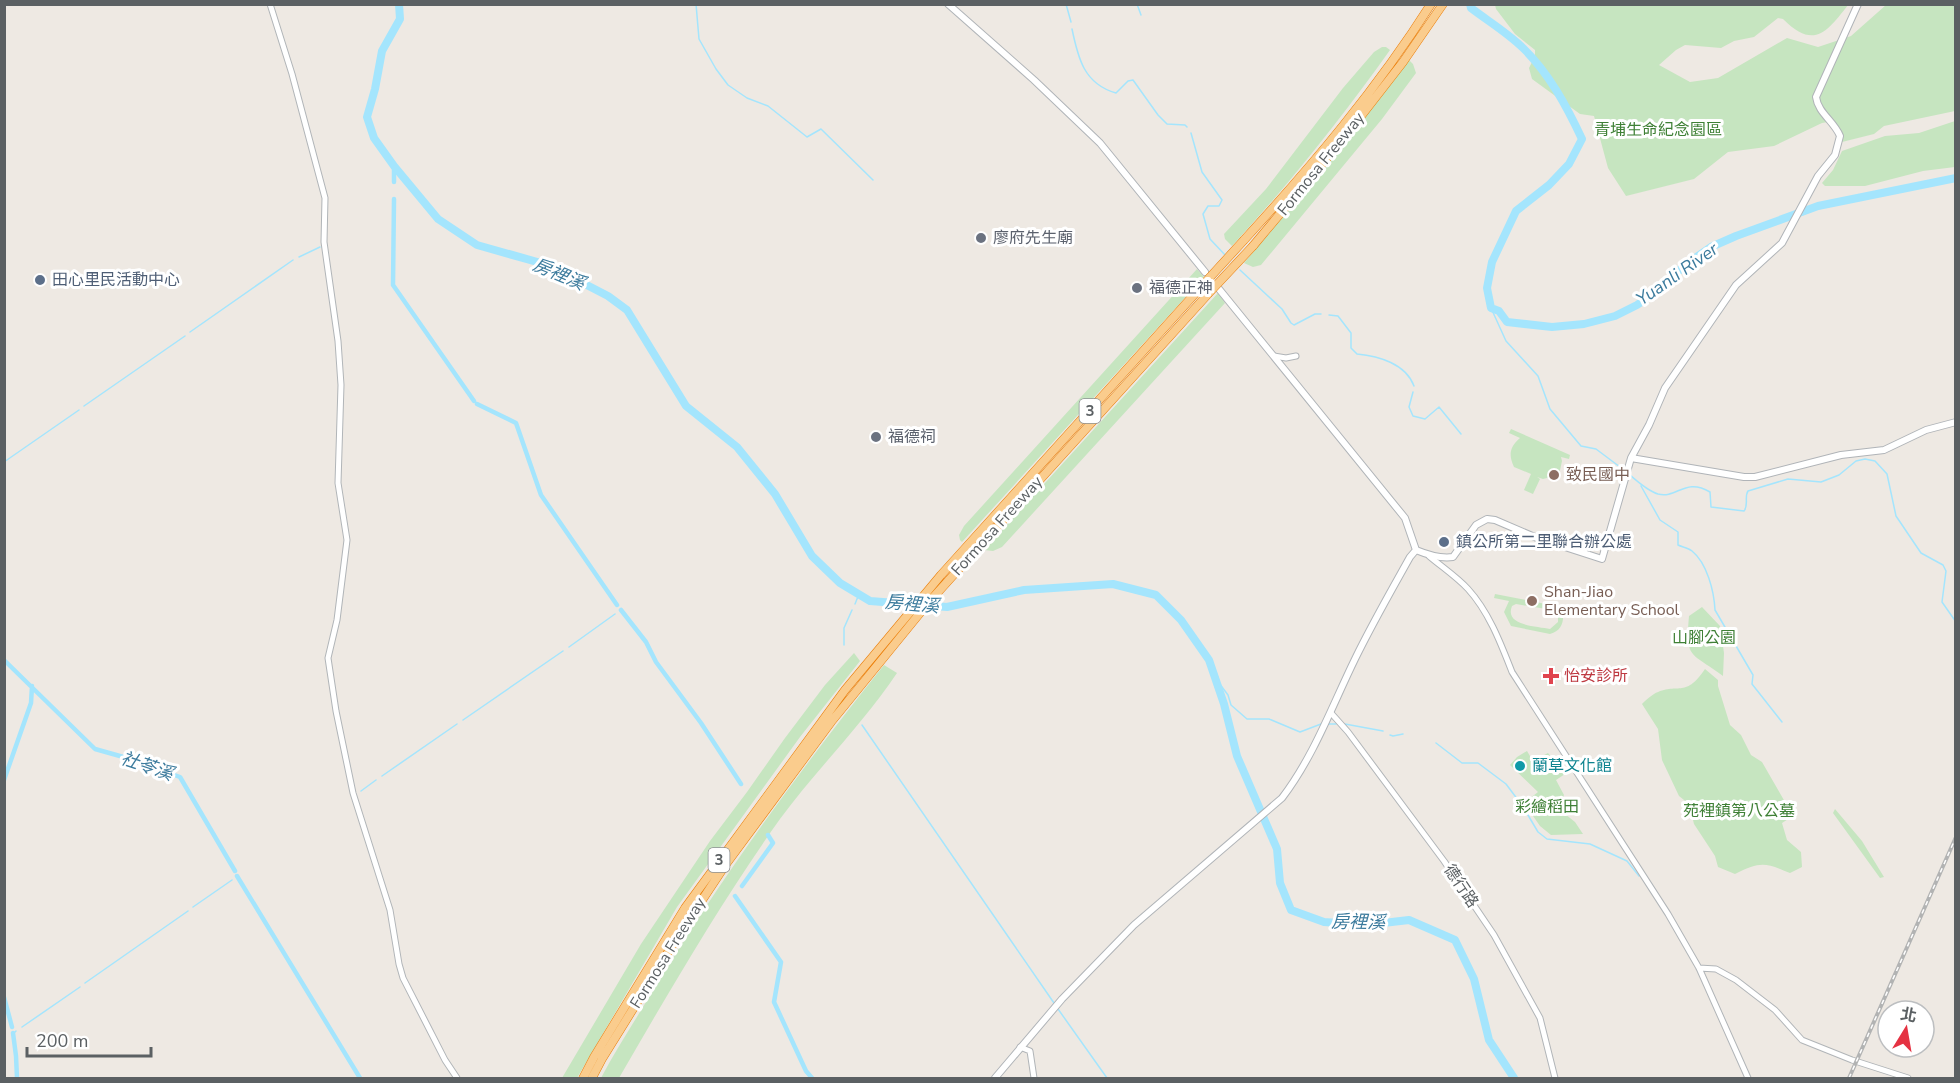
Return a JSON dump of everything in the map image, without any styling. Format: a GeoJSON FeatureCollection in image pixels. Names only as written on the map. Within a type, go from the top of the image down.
{"type":"FeatureCollection","features":[{"type":"Feature","properties":{"kind":"highway","name":"Formosa Freeway"},"geometry":{"type":"LineString","coordinates":[[592,1078],[677,938],[726,864],[831,722],[929,602],[1252,246],[1347,134],[1399,60],[1431,4]]}},
{"type":"Feature","properties":{"kind":"highway","name":"Formosa Freeway"},"geometry":{"type":"LineString","coordinates":[[583,1078],[685,908],[824,718],[874,655],[978,534],[1244,240],[1399,60],[1443,4]]}},
{"type":"Feature","properties":{"kind":"main road"},"geometry":{"type":"LineString","coordinates":[[948,4],[1100,143],[1205,272]]}},
{"type":"Feature","properties":{"kind":"main road"},"geometry":{"type":"LineString","coordinates":[[1219,289],[1405,518],[1416,550],[1428,555],[1453,557],[1476,525],[1487,519],[1602,559],[1631,458],[1665,388],[1736,285],[1782,243],[1818,176],[1835,155],[1840,136],[1820,110],[1816,97],[1858,4]]}},
{"type":"Feature","properties":{"kind":"main road"},"geometry":{"type":"LineString","coordinates":[[1631,458],[1755,477],[1841,455],[1884,450],[1926,430],[1956,422]]}},
{"type":"Feature","properties":{"kind":"main road"},"geometry":{"type":"LineString","coordinates":[[995,1078],[1095,963],[1134,925],[1281,798],[1297,776],[1331,713],[1354,659],[1416,550]]}},
{"type":"Feature","properties":{"kind":"street"},"geometry":{"type":"LineString","coordinates":[[270,4],[326,198],[324,242],[338,341],[341,385],[339,483],[347,540],[337,620],[328,658],[336,711],[353,793],[390,910],[403,978],[445,1060],[457,1078]]}},
{"type":"Feature","properties":{"kind":"street"},"geometry":{"type":"LineString","coordinates":[[1274,356],[1286,358],[1296,356]]}},
{"type":"Feature","properties":{"kind":"street"},"geometry":{"type":"LineString","coordinates":[[1428,555],[1464,585],[1483,609],[1501,642],[1512,672],[1668,914],[1699,968],[1748,1078]]}},
{"type":"Feature","properties":{"kind":"street","name":"德行路"},"geometry":{"type":"LineString","coordinates":[[1331,713],[1348,732],[1444,861],[1494,935],[1540,1018],[1555,1078]]}},
{"type":"Feature","properties":{"kind":"street"},"geometry":{"type":"LineString","coordinates":[[1699,968],[1716,969],[1736,980],[1775,1010],[1802,1040],[1852,1060],[1908,1078]]}},
{"type":"Feature","properties":{"kind":"street"},"geometry":{"type":"LineString","coordinates":[[1020,1047],[1030,1051],[1034,1078]]}},
{"type":"Feature","properties":{"kind":"green space","name":"青埔生命紀念園區"},"geometry":{"type":"Polygon","coordinates":[[[1495,5],[1848,5],[1833,23],[1819,34],[1803,34],[1783,19],[1778,18],[1754,37],[1734,41],[1721,48],[1685,45],[1659,65],[1690,82],[1718,78],[1787,38],[1818,47],[1851,36],[1886,5],[1954,5],[1955,111],[1884,126],[1874,134],[1842,142],[1841,131],[1834,121],[1822,123],[1774,146],[1728,152],[1694,179],[1626,196],[1608,168],[1594,116],[1580,114],[1532,79],[1529,68],[1535,56],[1535,50],[1515,34],[1495,5]]]}},
{"type":"Feature","properties":{"kind":"green space"},"geometry":{"type":"Polygon","coordinates":[[[1382,47],[1390,50],[1353,101],[1294,175],[1232,246],[1225,239],[1224,234],[1266,189],[1343,88],[1374,52],[1382,47]]]}},
{"type":"Feature","properties":{"kind":"green space"},"geometry":{"type":"Polygon","coordinates":[[[1408,59],[1413,64],[1416,73],[1382,119],[1261,265],[1253,267],[1244,263],[1349,138],[1408,59]]]}},
{"type":"Feature","properties":{"kind":"green space"},"geometry":{"type":"Polygon","coordinates":[[[1955,121],[1955,167],[1923,171],[1865,186],[1825,186],[1822,183],[1833,170],[1842,151],[1885,136],[1919,133],[1955,121]]]}},
{"type":"Feature","properties":{"kind":"green space"},"geometry":{"type":"Polygon","coordinates":[[[1197,269],[1204,277],[962,542],[959,535],[964,526],[1197,269]]]}},
{"type":"Feature","properties":{"kind":"green space"},"geometry":{"type":"Polygon","coordinates":[[[1218,293],[1225,303],[1002,547],[993,551],[984,550],[1218,293]]]}},
{"type":"Feature","properties":{"kind":"green space"},"geometry":{"type":"Polygon","coordinates":[[[1511,429],[1570,455],[1569,459],[1561,457],[1559,475],[1543,479],[1537,477],[1540,479],[1533,494],[1524,490],[1531,474],[1514,467],[1512,462],[1511,451],[1520,438],[1509,433],[1511,429]]]}},
{"type":"Feature","properties":{"kind":"green space"},"geometry":{"type":"Polygon","coordinates":[[[1495,594],[1572,609],[1571,614],[1563,612],[1561,626],[1550,634],[1511,626],[1504,612],[1509,601],[1494,598],[1495,594]],[[1516,604],[1512,606],[1511,613],[1513,618],[1523,624],[1550,629],[1558,622],[1558,616],[1552,610],[1516,604]]]}},
{"type":"Feature","properties":{"kind":"green space","name":"山腳公園"},"geometry":{"type":"Polygon","coordinates":[[[1702,607],[1720,626],[1724,653],[1723,676],[1697,658],[1690,648],[1689,616],[1702,607]]]}},
{"type":"Feature","properties":{"kind":"green space"},"geometry":{"type":"Polygon","coordinates":[[[854,653],[860,661],[800,737],[677,907],[577,1078],[562,1078],[641,944],[710,841],[825,685],[854,653]]]}},
{"type":"Feature","properties":{"kind":"green space"},"geometry":{"type":"Polygon","coordinates":[[[884,665],[897,673],[869,711],[794,801],[758,850],[696,947],[619,1078],[601,1078],[678,949],[734,866],[792,784],[884,665]]]}},
{"type":"Feature","properties":{"kind":"green space","name":"苑裡鎮第八公墓"},"geometry":{"type":"Polygon","coordinates":[[[1705,669],[1718,680],[1730,725],[1741,735],[1751,755],[1762,762],[1793,816],[1782,823],[1787,840],[1801,852],[1802,867],[1790,873],[1768,865],[1750,867],[1735,874],[1718,867],[1715,856],[1694,824],[1689,804],[1679,796],[1662,760],[1658,729],[1642,704],[1662,690],[1692,684],[1705,669]]]}},
{"type":"Feature","properties":{"kind":"green space","name":"彩繪稻田"},"geometry":{"type":"Polygon","coordinates":[[[1527,751],[1533,761],[1548,753],[1565,774],[1556,780],[1564,795],[1562,799],[1572,806],[1565,814],[1575,822],[1583,834],[1551,835],[1540,826],[1524,803],[1538,792],[1510,765],[1527,751]]]}},
{"type":"Feature","properties":{"kind":"green space"},"geometry":{"type":"Polygon","coordinates":[[[1835,809],[1862,841],[1884,877],[1880,878],[1833,813],[1835,809]]]}},
{"type":"Feature","properties":{"kind":"waterway","name":"房裡溪"},"geometry":{"type":"LineString","coordinates":[[399,4],[400,19],[382,51],[367,117],[374,138],[438,219],[477,245],[548,265],[608,296],[627,310],[686,406],[737,447],[775,494],[812,556],[840,583],[870,601],[947,607],[1024,590],[1113,584],[1156,595],[1181,620],[1209,660],[1224,704],[1237,756],[1277,849],[1280,883],[1291,910],[1324,922],[1366,925],[1409,920],[1455,940],[1474,979],[1489,1040],[1514,1078]]}},
{"type":"Feature","properties":{"kind":"waterway"},"geometry":{"type":"LineString","coordinates":[[696,4],[699,39],[728,85],[747,98],[768,106],[807,137],[821,129],[873,180]]}},
{"type":"Feature","properties":{"kind":"waterway"},"geometry":{"type":"LineString","coordinates":[[1066,4],[1071,22]]}},
{"type":"Feature","properties":{"kind":"waterway"},"geometry":{"type":"LineString","coordinates":[[1137,4],[1141,15]]}},
{"type":"Feature","properties":{"kind":"waterway","name":"Yuanli River"},"geometry":{"type":"LineString","coordinates":[[1470,4],[1471,8],[1511,37],[1541,68],[1557,91],[1582,139],[1569,164],[1549,185],[1516,211],[1492,262],[1487,288],[1491,308],[1499,311],[1507,322],[1552,327],[1584,324],[1615,316],[1637,305],[1657,291],[1685,265],[1711,247],[1736,236],[1818,206],[1956,178]]}},
{"type":"Feature","properties":{"kind":"waterway"},"geometry":{"type":"LineString","coordinates":[[1072,29],[1080,60],[1096,83],[1116,93],[1128,81],[1133,80],[1167,124],[1187,127]]}},
{"type":"Feature","properties":{"kind":"waterway"},"geometry":{"type":"LineString","coordinates":[[1191,133],[1202,172],[1222,200],[1219,206],[1208,206],[1203,214],[1210,239],[1226,256]]}},
{"type":"Feature","properties":{"kind":"waterway"},"geometry":{"type":"LineString","coordinates":[[394,166],[394,182]]}},
{"type":"Feature","properties":{"kind":"waterway"},"geometry":{"type":"LineString","coordinates":[[394,199],[393,285],[474,401]]}},
{"type":"Feature","properties":{"kind":"waterway"},"geometry":{"type":"LineString","coordinates":[[299,257],[320,247]]}},
{"type":"Feature","properties":{"kind":"waterway"},"geometry":{"type":"LineString","coordinates":[[190,332],[293,260]]}},
{"type":"Feature","properties":{"kind":"waterway"},"geometry":{"type":"LineString","coordinates":[[1240,270],[1282,309],[1294,325],[1315,314],[1321,314]]}},
{"type":"Feature","properties":{"kind":"waterway"},"geometry":{"type":"LineString","coordinates":[[1491,308],[1506,341],[1538,376],[1550,409],[1581,446],[1596,449],[1624,470]]}},
{"type":"Feature","properties":{"kind":"waterway"},"geometry":{"type":"LineString","coordinates":[[1329,315],[1338,316],[1351,333],[1351,348],[1357,354],[1391,362],[1405,372],[1414,386]]}},
{"type":"Feature","properties":{"kind":"waterway"},"geometry":{"type":"LineString","coordinates":[[84,406],[185,336]]}},
{"type":"Feature","properties":{"kind":"waterway"},"geometry":{"type":"LineString","coordinates":[[1413,392],[1409,407],[1413,416],[1425,419],[1439,407],[1461,434]]}},
{"type":"Feature","properties":{"kind":"waterway"},"geometry":{"type":"LineString","coordinates":[[477,404],[516,423],[541,495],[617,605]]}},
{"type":"Feature","properties":{"kind":"waterway"},"geometry":{"type":"LineString","coordinates":[[4,462],[79,410]]}},
{"type":"Feature","properties":{"kind":"waterway"},"geometry":{"type":"LineString","coordinates":[[1630,475],[1647,489],[1658,494],[1671,494],[1688,487],[1701,488],[1710,492],[1711,507],[1744,511],[1748,491],[1788,479],[1821,482],[1839,475],[1856,461],[1865,459],[1875,461],[1887,474],[1896,516],[1921,553],[1943,565],[1946,571],[1942,602],[1956,622]]}},
{"type":"Feature","properties":{"kind":"waterway"},"geometry":{"type":"LineString","coordinates":[[1641,486],[1660,520],[1678,532],[1678,545],[1692,551],[1702,563],[1711,586],[1715,610],[1753,675],[1752,684],[1782,722]]}},
{"type":"Feature","properties":{"kind":"waterway"},"geometry":{"type":"LineString","coordinates":[[855,604],[859,594]]}},
{"type":"Feature","properties":{"kind":"waterway"},"geometry":{"type":"LineString","coordinates":[[621,610],[646,642],[656,662],[701,723],[741,784]]}},
{"type":"Feature","properties":{"kind":"waterway"},"geometry":{"type":"LineString","coordinates":[[844,645],[844,628],[852,610]]}},
{"type":"Feature","properties":{"kind":"waterway"},"geometry":{"type":"LineString","coordinates":[[569,647],[615,614]]}},
{"type":"Feature","properties":{"kind":"waterway"},"geometry":{"type":"LineString","coordinates":[[463,720],[563,651]]}},
{"type":"Feature","properties":{"kind":"waterway","name":"社苓溪"},"geometry":{"type":"LineString","coordinates":[[4,660],[95,749],[180,777],[235,871]]}},
{"type":"Feature","properties":{"kind":"waterway"},"geometry":{"type":"LineString","coordinates":[[1216,679],[1228,695],[1231,705],[1247,719],[1269,719],[1300,732],[1321,724]]}},
{"type":"Feature","properties":{"kind":"waterway"},"geometry":{"type":"LineString","coordinates":[[4,780],[31,703],[32,686]]}},
{"type":"Feature","properties":{"kind":"waterway"},"geometry":{"type":"LineString","coordinates":[[382,776],[457,724]]}},
{"type":"Feature","properties":{"kind":"waterway"},"geometry":{"type":"LineString","coordinates":[[1329,724],[1336,724]]}},
{"type":"Feature","properties":{"kind":"waterway"},"geometry":{"type":"LineString","coordinates":[[1345,724],[1383,731]]}},
{"type":"Feature","properties":{"kind":"waterway"},"geometry":{"type":"LineString","coordinates":[[862,725],[1054,1003]]}},
{"type":"Feature","properties":{"kind":"waterway"},"geometry":{"type":"LineString","coordinates":[[1390,735],[1403,734]]}},
{"type":"Feature","properties":{"kind":"waterway"},"geometry":{"type":"LineString","coordinates":[[1436,743],[1462,763],[1478,763],[1506,784],[1521,804]]}},
{"type":"Feature","properties":{"kind":"waterway"},"geometry":{"type":"LineString","coordinates":[[361,791],[376,780]]}},
{"type":"Feature","properties":{"kind":"waterway"},"geometry":{"type":"LineString","coordinates":[[1525,810],[1538,832],[1547,839],[1590,844],[1627,861],[1639,876]]}},
{"type":"Feature","properties":{"kind":"waterway"},"geometry":{"type":"LineString","coordinates":[[742,886],[773,843],[768,835]]}},
{"type":"Feature","properties":{"kind":"waterway","name":"社苓溪"},"geometry":{"type":"LineString","coordinates":[[237,876],[360,1078]]}},
{"type":"Feature","properties":{"kind":"waterway"},"geometry":{"type":"LineString","coordinates":[[193,907],[232,880]]}},
{"type":"Feature","properties":{"kind":"waterway"},"geometry":{"type":"LineString","coordinates":[[735,896],[781,962],[774,1002],[806,1071],[812,1078]]}},
{"type":"Feature","properties":{"kind":"waterway"},"geometry":{"type":"LineString","coordinates":[[85,983],[188,911]]}},
{"type":"Feature","properties":{"kind":"waterway"},"geometry":{"type":"LineString","coordinates":[[22,1027],[80,987]]}},
{"type":"Feature","properties":{"kind":"waterway"},"geometry":{"type":"LineString","coordinates":[[4,997],[12,1027]]}},
{"type":"Feature","properties":{"kind":"waterway"},"geometry":{"type":"LineString","coordinates":[[1058,1009],[1107,1078]]}},
{"type":"Feature","properties":{"kind":"waterway"},"geometry":{"type":"LineString","coordinates":[[13,1034],[16,1031]]}},
{"type":"Feature","properties":{"kind":"waterway"},"geometry":{"type":"LineString","coordinates":[[13,1033],[17,1078]]}},
{"type":"Feature","properties":{"kind":"railway"},"geometry":{"type":"LineString","coordinates":[[1849,1078],[1956,837]]}},
{"type":"Feature","properties":{"kind":"place","name":"廖府先生廟"},"geometry":{"type":"Point","coordinates":[981,238]}},
{"type":"Feature","properties":{"kind":"place","name":"田心里民活動中心"},"geometry":{"type":"Point","coordinates":[40,280]}},
{"type":"Feature","properties":{"kind":"place","name":"福德正神"},"geometry":{"type":"Point","coordinates":[1137,288]}},
{"type":"Feature","properties":{"kind":"place","name":"福德祠"},"geometry":{"type":"Point","coordinates":[876,437]}},
{"type":"Feature","properties":{"kind":"place","name":"致民國中"},"geometry":{"type":"Point","coordinates":[1554,475]}},
{"type":"Feature","properties":{"kind":"place","name":"鎮公所第二里聯合辦公處"},"geometry":{"type":"Point","coordinates":[1444,542]}},
{"type":"Feature","properties":{"kind":"place","name":"Shan-Jiao Elementary School"},"geometry":{"type":"Point","coordinates":[1532,601]}},
{"type":"Feature","properties":{"kind":"place","name":"怡安診所"},"geometry":{"type":"Point","coordinates":[1551,676]}},
{"type":"Feature","properties":{"kind":"place","name":"蘭草文化館"},"geometry":{"type":"Point","coordinates":[1520,766]}}]}
